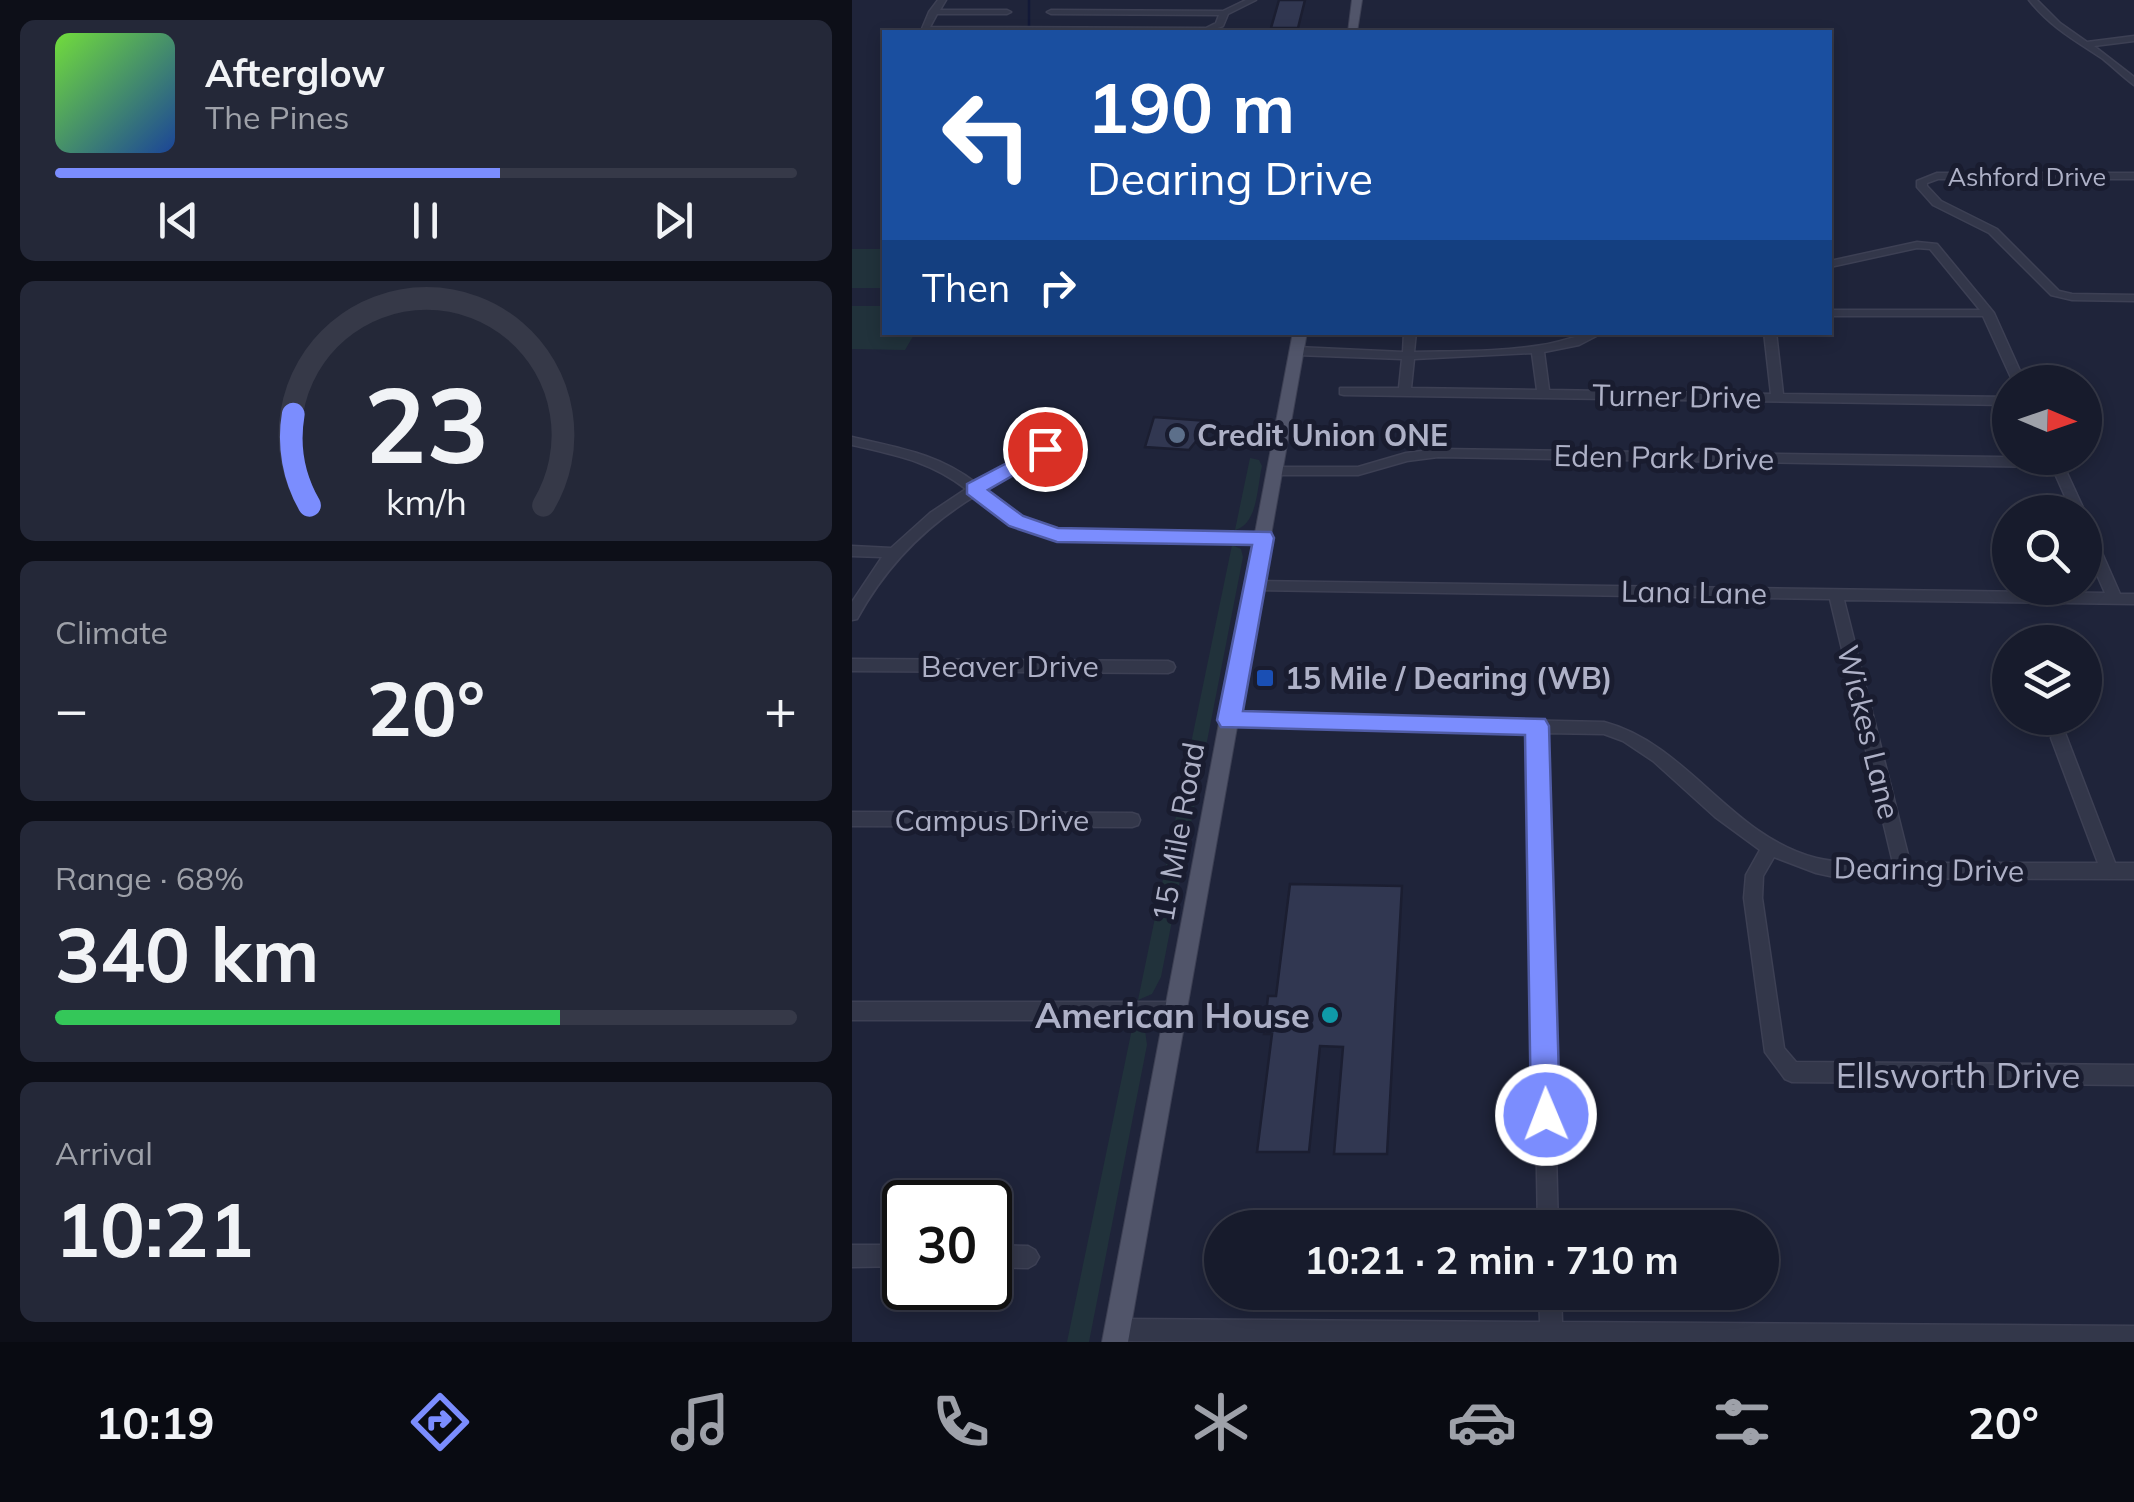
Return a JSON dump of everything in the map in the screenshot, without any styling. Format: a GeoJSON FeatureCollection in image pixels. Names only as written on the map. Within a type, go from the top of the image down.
{"type":"FeatureCollection","features":[{"type":"Feature","properties":{"kind":"main road"},"geometry":{"type":"LineString","coordinates":[[1352,30],[1357,0]]}},
{"type":"Feature","properties":{"kind":"main road","name":"15 Mile Road"},"geometry":{"type":"LineString","coordinates":[[1116,1336],[1298,342]]}},
{"type":"Feature","properties":{"kind":"street"},"geometry":{"type":"LineString","coordinates":[[942,0],[924,29],[1206,30],[1220,24],[1224,13]]}},
{"type":"Feature","properties":{"kind":"street"},"geometry":{"type":"LineString","coordinates":[[1092,12],[1099,0]]}},
{"type":"Feature","properties":{"kind":"street"},"geometry":{"type":"LineString","coordinates":[[1051,12],[1224,13],[1252,0]]}},
{"type":"Feature","properties":{"kind":"street"},"geometry":{"type":"LineString","coordinates":[[2032,0],[2056,28],[2112,62],[2134,82]]}},
{"type":"Feature","properties":{"kind":"street"},"geometry":{"type":"LineString","coordinates":[[933,12],[1007,12]]}},
{"type":"Feature","properties":{"kind":"street"},"geometry":{"type":"LineString","coordinates":[[2083,45],[2134,38]]}},
{"type":"Feature","properties":{"kind":"street","name":"Ashford Drive"},"geometry":{"type":"LineString","coordinates":[[2134,176],[1946,175],[1922,180],[1931,199],[1994,231],[2055,292],[2072,297],[2134,298]]}},
{"type":"Feature","properties":{"kind":"street"},"geometry":{"type":"LineString","coordinates":[[1835,263],[1928,244],[1943,254],[1988,313],[2011,365]]}},
{"type":"Feature","properties":{"kind":"street"},"geometry":{"type":"LineString","coordinates":[[1832,313],[1988,313]]}},
{"type":"Feature","properties":{"kind":"street"},"geometry":{"type":"LineString","coordinates":[[1405,392],[1410,335]]}},
{"type":"Feature","properties":{"kind":"street"},"geometry":{"type":"LineString","coordinates":[[1298,342],[1408,352],[1538,352],[1579,343],[1594,335]]}},
{"type":"Feature","properties":{"kind":"street"},"geometry":{"type":"LineString","coordinates":[[1770,335],[1778,398]]}},
{"type":"Feature","properties":{"kind":"street"},"geometry":{"type":"LineString","coordinates":[[1538,352],[1544,394]]}},
{"type":"Feature","properties":{"kind":"street","name":"Turner Drive"},"geometry":{"type":"LineString","coordinates":[[1344,391],[1992,401]]}},
{"type":"Feature","properties":{"kind":"street"},"geometry":{"type":"LineString","coordinates":[[852,441],[925,458],[1016,521],[1057,535],[1264,538]]}},
{"type":"Feature","properties":{"kind":"street"},"geometry":{"type":"LineString","coordinates":[[852,615],[890,552],[924,521],[1045,449]]}},
{"type":"Feature","properties":{"kind":"street","name":"Eden Park Drive"},"geometry":{"type":"LineString","coordinates":[[1275,471],[1358,471],[1406,457],[1438,454],[1992,459]]}},
{"type":"Feature","properties":{"kind":"street"},"geometry":{"type":"LineString","coordinates":[[852,551],[890,552]]}},
{"type":"Feature","properties":{"kind":"street"},"geometry":{"type":"LineString","coordinates":[[2102,569],[2115,598]]}},
{"type":"Feature","properties":{"kind":"street","name":"Lana Lane"},"geometry":{"type":"LineString","coordinates":[[1256,585],[2134,599]]}},
{"type":"Feature","properties":{"kind":"street","name":"Wickes Lane"},"geometry":{"type":"LineString","coordinates":[[1836,594],[1903,870]]}},
{"type":"Feature","properties":{"kind":"street","name":"Beaver Drive"},"geometry":{"type":"LineString","coordinates":[[852,665],[1168,666]]}},
{"type":"Feature","properties":{"kind":"street","name":"Dearing Drive"},"geometry":{"type":"LineString","coordinates":[[1229,720],[1604,728],[1627,734],[1654,752],[1731,822],[1770,849],[1821,868],[2134,871]]}},
{"type":"Feature","properties":{"kind":"street"},"geometry":{"type":"LineString","coordinates":[[1537,726],[1548,1210]]}},
{"type":"Feature","properties":{"kind":"street"},"geometry":{"type":"LineString","coordinates":[[2058,738],[2108,871]]}},
{"type":"Feature","properties":{"kind":"street","name":"Campus Drive"},"geometry":{"type":"LineString","coordinates":[[852,819],[1132,820]]}},
{"type":"Feature","properties":{"kind":"street","name":"Ellsworth Drive"},"geometry":{"type":"LineString","coordinates":[[1770,849],[1755,876],[1753,898],[1775,1052],[1785,1068],[1800,1074],[2134,1075]]}},
{"type":"Feature","properties":{"kind":"street"},"geometry":{"type":"LineString","coordinates":[[852,1011],[1176,1011]]}},
{"type":"Feature","properties":{"kind":"street"},"geometry":{"type":"LineString","coordinates":[[852,1256],[882,1256]]}},
{"type":"Feature","properties":{"kind":"street"},"geometry":{"type":"LineString","coordinates":[[1012,1256],[1028,1256]]}},
{"type":"Feature","properties":{"kind":"street"},"geometry":{"type":"LineString","coordinates":[[1550,1310],[1551,1334]]}},
{"type":"Feature","properties":{"kind":"street"},"geometry":{"type":"LineString","coordinates":[[1116,1336],[2134,1337]]}},
{"type":"Feature","properties":{"kind":"shaded area"},"geometry":{"type":"Polygon","coordinates":[[[852,249],[882,249],[882,288],[852,288],[852,249]]]}},
{"type":"Feature","properties":{"kind":"shaded area"},"geometry":{"type":"Polygon","coordinates":[[[852,306],[882,306],[882,335],[914,335],[905,350],[852,349],[852,306]]]}},
{"type":"Feature","properties":{"kind":"shaded area"},"geometry":{"type":"Polygon","coordinates":[[[1250,458],[1259,460],[1262,466],[1257,494],[1248,520],[1235,530],[1250,458]]]}},
{"type":"Feature","properties":{"kind":"shaded area"},"geometry":{"type":"Polygon","coordinates":[[[1232,545],[1241,549],[1243,557],[1161,977],[1152,994],[1138,1000],[1232,545]]]}},
{"type":"Feature","properties":{"kind":"shaded area"},"geometry":{"type":"Polygon","coordinates":[[[1133,1024],[1145,1030],[1147,1045],[1089,1342],[1067,1342],[1133,1024]]]}},
{"type":"Feature","properties":{"kind":"building"},"geometry":{"type":"Polygon","coordinates":[[[1279,0],[1305,0],[1298,28],[1271,28],[1279,0]]]}},
{"type":"Feature","properties":{"kind":"building","name":"Credit Union ONE"},"geometry":{"type":"Polygon","coordinates":[[[1154,417],[1208,421],[1203,440],[1197,440],[1189,450],[1145,447],[1154,417]]]}},
{"type":"Feature","properties":{"kind":"building","name":"American House"},"geometry":{"type":"Polygon","coordinates":[[[1290,884],[1402,886],[1387,1154],[1334,1154],[1343,1047],[1320,1046],[1309,1152],[1257,1152],[1272,1034],[1264,1034],[1268,996],[1276,996],[1290,884]]]}},
{"type":"Feature","properties":{"kind":"waterway"},"geometry":{"type":"LineString","coordinates":[[1029,0],[1029,27]]}},
{"type":"Feature","properties":{"kind":"place","name":"Credit Union ONE"},"geometry":{"type":"Point","coordinates":[1177,435]}},
{"type":"Feature","properties":{"kind":"place","name":"15 Mile / Dearing (WB)"},"geometry":{"type":"Point","coordinates":[1265,678]}},
{"type":"Feature","properties":{"kind":"place","name":"American House"},"geometry":{"type":"Point","coordinates":[1330,1015]}},
{"type":"Feature","properties":{"kind":"route"},"geometry":{"type":"LineString","coordinates":[[1045,449],[974,489],[1016,521],[1057,535],[1264,538],[1229,720],[1537,726],[1546,1115]]}}]}
